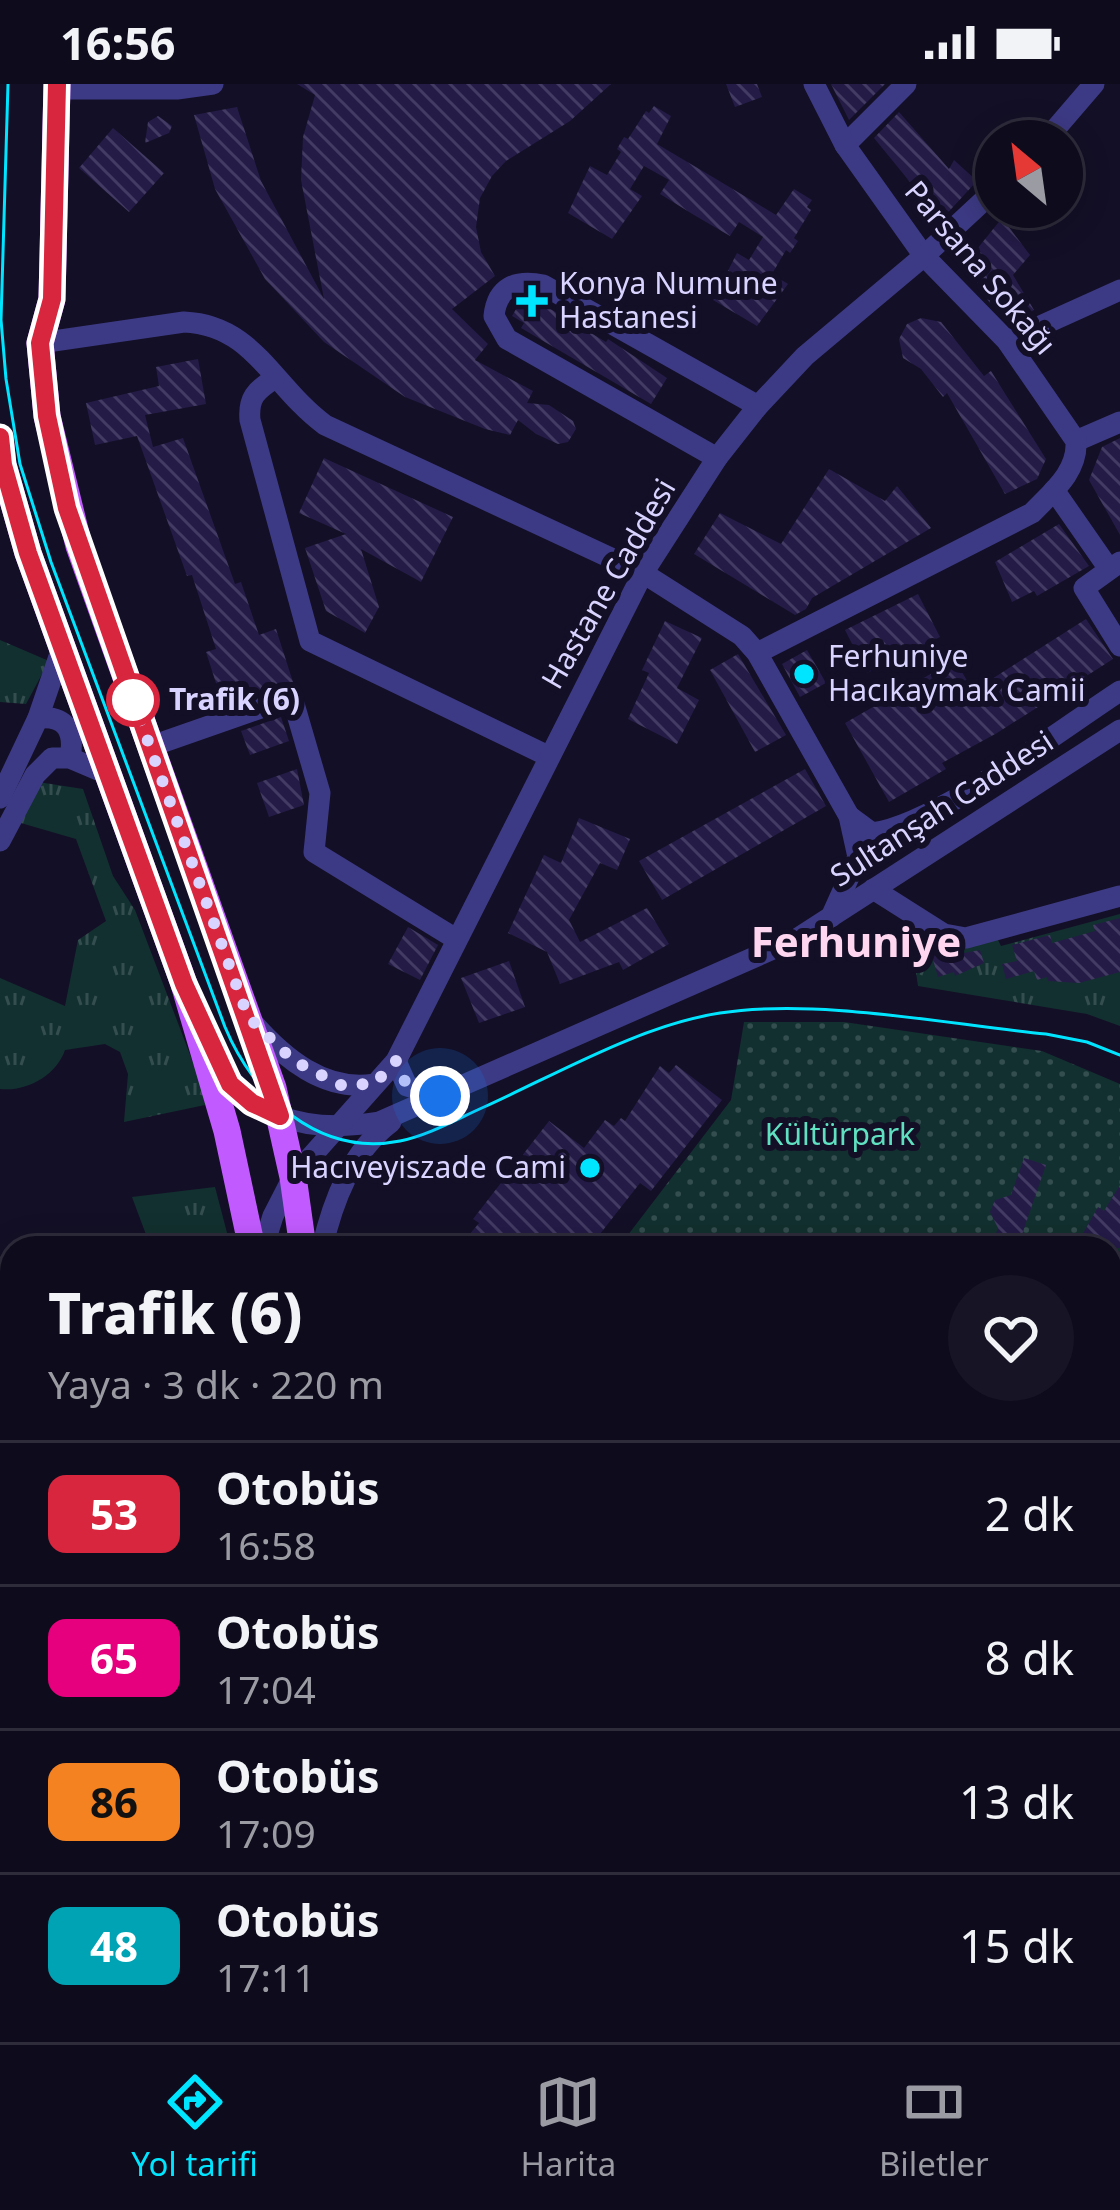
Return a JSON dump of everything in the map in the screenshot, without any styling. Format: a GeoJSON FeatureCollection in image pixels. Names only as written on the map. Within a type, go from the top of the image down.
{"type":"FeatureCollection","features":[{"type":"Feature","properties":{"kind":"main road"},"geometry":{"type":"LineString","coordinates":[[57,87],[52,299],[40,343],[47,416],[67,508],[273,1088],[301,1236]]}},
{"type":"Feature","properties":{"kind":"main road"},"geometry":{"type":"LineString","coordinates":[[0,438],[28,553],[184,984],[227,1132],[249,1236]]}},
{"type":"Feature","properties":{"kind":"street"},"geometry":{"type":"LineString","coordinates":[[57,87],[212,84]]}},
{"type":"Feature","properties":{"kind":"street","name":"Parsana Sokağı"},"geometry":{"type":"LineString","coordinates":[[814,84],[845,145],[924,256],[1007,341],[1071,434]]}},
{"type":"Feature","properties":{"kind":"street"},"geometry":{"type":"LineString","coordinates":[[845,145],[906,84]]}},
{"type":"Feature","properties":{"kind":"street"},"geometry":{"type":"LineString","coordinates":[[1063,120],[1094,84]]}},
{"type":"Feature","properties":{"kind":"street","name":"Hastane Caddesi"},"geometry":{"type":"LineString","coordinates":[[267,1236],[293,1177],[396,1061],[643,573],[717,458],[758,406],[828,334],[975,209]]}},
{"type":"Feature","properties":{"kind":"street"},"geometry":{"type":"LineString","coordinates":[[717,458],[507,339],[494,316],[502,291],[514,284],[543,285],[758,406]]}},
{"type":"Feature","properties":{"kind":"street"},"geometry":{"type":"LineString","coordinates":[[1007,341],[1120,290]]}},
{"type":"Feature","properties":{"kind":"street"},"geometry":{"type":"LineString","coordinates":[[40,343],[184,322],[229,330],[307,412],[345,436],[643,573],[742,636],[757,653],[849,816],[858,856],[831,916]]}},
{"type":"Feature","properties":{"kind":"street"},"geometry":{"type":"LineString","coordinates":[[274,379],[259,388],[249,403],[250,420],[310,641],[548,756]]}},
{"type":"Feature","properties":{"kind":"street"},"geometry":{"type":"LineString","coordinates":[[757,653],[1032,513],[1077,454],[1071,434],[1120,422]]}},
{"type":"Feature","properties":{"kind":"street"},"geometry":{"type":"LineString","coordinates":[[1054,490],[1114,565],[1084,588],[1120,646]]}},
{"type":"Feature","properties":{"kind":"street"},"geometry":{"type":"LineString","coordinates":[[0,798],[38,718],[62,648]]}},
{"type":"Feature","properties":{"kind":"street","name":"Sultanşah Caddesi"},"geometry":{"type":"LineString","coordinates":[[849,816],[872,833],[894,830],[941,807],[1120,692]]}},
{"type":"Feature","properties":{"kind":"street"},"geometry":{"type":"LineString","coordinates":[[149,747],[292,697],[320,794],[314,852],[456,939]]}},
{"type":"Feature","properties":{"kind":"street"},"geometry":{"type":"LineString","coordinates":[[38,718],[52,717],[66,724],[74,740],[70,758]]}},
{"type":"Feature","properties":{"kind":"street","name":"Sultanşah Caddesi"},"geometry":{"type":"LineString","coordinates":[[401,1114],[764,956],[1118,737]]}},
{"type":"Feature","properties":{"kind":"street"},"geometry":{"type":"LineString","coordinates":[[0,842],[34,775],[52,758],[70,758],[110,775]]}},
{"type":"Feature","properties":{"kind":"street"},"geometry":{"type":"LineString","coordinates":[[903,906],[901,886],[906,869]]}},
{"type":"Feature","properties":{"kind":"street"},"geometry":{"type":"LineString","coordinates":[[874,890],[944,934],[966,938],[1120,896]]}},
{"type":"Feature","properties":{"kind":"street"},"geometry":{"type":"LineString","coordinates":[[184,984],[230,1084],[252,1103],[280,1116],[337,1127],[401,1114]]}},
{"type":"Feature","properties":{"kind":"street"},"geometry":{"type":"LineString","coordinates":[[248,1017],[294,1061],[324,1079],[358,1087],[374,1084]]}},
{"type":"Feature","properties":{"kind":"street"},"geometry":{"type":"LineString","coordinates":[[396,1061],[407,1086],[440,1096]]}},
{"type":"Feature","properties":{"kind":"street"},"geometry":{"type":"LineString","coordinates":[[326,1236],[351,1168],[379,1131],[401,1114]]}},
{"type":"Feature","properties":{"kind":"green space"},"geometry":{"type":"Polygon","coordinates":[[[0,640],[49,661],[26,704],[0,702],[0,640]]]}},
{"type":"Feature","properties":{"kind":"green space"},"geometry":{"type":"Polygon","coordinates":[[[32,781],[83,789],[113,876],[135,910],[205,1105],[124,1122],[128,1074],[120,1052],[105,1044],[65,1050],[39,1080],[0,1089],[0,978],[65,1006],[78,940],[106,921],[76,839],[14,821],[32,781]]]}},
{"type":"Feature","properties":{"kind":"green space"},"geometry":{"type":"Polygon","coordinates":[[[1120,914],[1120,1026],[1087,1014],[918,986],[913,953],[995,934],[1001,946],[1120,914]]]}},
{"type":"Feature","properties":{"kind":"green space","name":"Kültürpark"},"geometry":{"type":"Polygon","coordinates":[[[744,1022],[844,1022],[1042,1051],[1120,1084],[1120,1236],[627,1236],[731,1100],[744,1022]]]}},
{"type":"Feature","properties":{"kind":"green space"},"geometry":{"type":"Polygon","coordinates":[[[215,1187],[228,1236],[147,1236],[132,1197],[215,1187]]]}},
{"type":"Feature","properties":{"kind":"building"},"geometry":{"type":"Polygon","coordinates":[[[297,84],[611,84],[570,121],[506,161],[492,176],[480,198],[476,227],[481,252],[495,276],[452,309],[488,344],[475,360],[533,391],[527,403],[549,405],[573,421],[576,429],[568,442],[558,444],[518,420],[510,435],[485,429],[405,397],[324,342],[265,279],[215,189],[194,115],[237,107],[261,181],[324,299],[301,180],[303,137],[315,95],[297,84]]]}},
{"type":"Feature","properties":{"kind":"building"},"geometry":{"type":"Polygon","coordinates":[[[726,84],[757,84],[762,97],[735,107],[726,84]]]}},
{"type":"Feature","properties":{"kind":"building"},"geometry":{"type":"Polygon","coordinates":[[[831,84],[885,84],[849,120],[831,84]]]}},
{"type":"Feature","properties":{"kind":"building"},"geometry":{"type":"Polygon","coordinates":[[[654,106],[671,116],[657,144],[776,215],[794,189],[812,200],[794,238],[798,241],[790,253],[786,250],[772,274],[788,284],[757,326],[713,300],[737,253],[749,260],[763,237],[739,222],[730,236],[694,215],[660,194],[669,180],[644,166],[630,189],[642,196],[612,239],[568,213],[590,166],[607,175],[624,137],[628,139],[654,106]]]}},
{"type":"Feature","properties":{"kind":"building"},"geometry":{"type":"Polygon","coordinates":[[[899,112],[949,169],[954,160],[975,183],[941,220],[874,138],[899,112]]]}},
{"type":"Feature","properties":{"kind":"building"},"geometry":{"type":"Polygon","coordinates":[[[158,116],[172,126],[169,133],[145,143],[148,122],[158,116]]]}},
{"type":"Feature","properties":{"kind":"building"},"geometry":{"type":"Polygon","coordinates":[[[113,128],[164,173],[129,212],[79,168],[113,128]]]}},
{"type":"Feature","properties":{"kind":"building"},"geometry":{"type":"Polygon","coordinates":[[[994,228],[1010,228],[1030,255],[1013,275],[1034,310],[1010,323],[989,302],[965,264],[994,228]]]}},
{"type":"Feature","properties":{"kind":"building"},"geometry":{"type":"Polygon","coordinates":[[[522,299],[535,305],[537,301],[608,339],[667,378],[651,404],[521,328],[524,323],[512,316],[522,299]]]}},
{"type":"Feature","properties":{"kind":"building"},"geometry":{"type":"Polygon","coordinates":[[[921,318],[941,322],[984,376],[991,371],[1046,459],[1037,479],[1005,494],[947,393],[943,397],[921,369],[903,358],[899,339],[907,324],[921,318]]]}},
{"type":"Feature","properties":{"kind":"building"},"geometry":{"type":"Polygon","coordinates":[[[198,359],[206,404],[145,415],[153,447],[183,438],[235,584],[241,582],[259,635],[276,629],[293,682],[223,705],[206,652],[216,649],[137,436],[95,445],[86,403],[159,386],[156,367],[198,359]]]}},
{"type":"Feature","properties":{"kind":"building"},"geometry":{"type":"Polygon","coordinates":[[[1120,438],[1120,535],[1089,480],[1102,447],[1120,438]]]}},
{"type":"Feature","properties":{"kind":"building"},"geometry":{"type":"Polygon","coordinates":[[[324,458],[453,517],[421,582],[361,549],[379,607],[365,633],[326,611],[305,548],[346,534],[299,513],[324,458]]]}},
{"type":"Feature","properties":{"kind":"building"},"geometry":{"type":"Polygon","coordinates":[[[829,469],[885,501],[897,486],[931,528],[812,598],[795,615],[694,554],[720,513],[781,544],[829,469]]]}},
{"type":"Feature","properties":{"kind":"building"},"geometry":{"type":"Polygon","coordinates":[[[1059,524],[1089,566],[1037,596],[1034,591],[1012,602],[995,562],[1059,524]]]}},
{"type":"Feature","properties":{"kind":"building"},"geometry":{"type":"Polygon","coordinates":[[[918,594],[940,637],[867,673],[845,630],[918,594]]]}},
{"type":"Feature","properties":{"kind":"building"},"geometry":{"type":"Polygon","coordinates":[[[1086,619],[1113,659],[942,763],[946,769],[889,802],[845,723],[955,660],[973,691],[1086,619]]]}},
{"type":"Feature","properties":{"kind":"building"},"geometry":{"type":"Polygon","coordinates":[[[665,621],[702,638],[677,688],[699,700],[677,744],[628,719],[649,673],[642,670],[665,621]]]}},
{"type":"Feature","properties":{"kind":"building","name":"Ferhuniye Hacıkaymak Camii"},"geometry":{"type":"Polygon","coordinates":[[[807,650],[826,683],[800,697],[782,664],[807,650]]]}},
{"type":"Feature","properties":{"kind":"building"},"geometry":{"type":"Polygon","coordinates":[[[738,654],[786,735],[755,752],[710,670],[738,654]]]}},
{"type":"Feature","properties":{"kind":"building"},"geometry":{"type":"Polygon","coordinates":[[[281,717],[289,741],[250,755],[241,731],[281,717]]]}},
{"type":"Feature","properties":{"kind":"building"},"geometry":{"type":"Polygon","coordinates":[[[297,769],[304,805],[269,817],[257,783],[297,769]]]}},
{"type":"Feature","properties":{"kind":"building"},"geometry":{"type":"Polygon","coordinates":[[[805,769],[826,806],[662,900],[639,861],[805,769]]]}},
{"type":"Feature","properties":{"kind":"building"},"geometry":{"type":"Polygon","coordinates":[[[579,818],[630,839],[617,870],[600,863],[569,920],[580,942],[647,908],[669,944],[623,970],[619,962],[560,984],[547,952],[508,933],[544,855],[561,863],[579,818]]]}},
{"type":"Feature","properties":{"kind":"building"},"geometry":{"type":"Polygon","coordinates":[[[1120,918],[1120,972],[1079,983],[1048,981],[1047,977],[1037,980],[1034,971],[1006,979],[1002,964],[1017,961],[1012,945],[1050,935],[1052,943],[1120,918]]]}},
{"type":"Feature","properties":{"kind":"building"},"geometry":{"type":"Polygon","coordinates":[[[408,927],[438,945],[420,980],[388,964],[408,927]]]}},
{"type":"Feature","properties":{"kind":"building"},"geometry":{"type":"Polygon","coordinates":[[[980,950],[984,963],[955,976],[954,972],[938,977],[931,953],[980,950]]]}},
{"type":"Feature","properties":{"kind":"building"},"geometry":{"type":"Polygon","coordinates":[[[509,961],[525,1007],[479,1023],[461,978],[509,961]]]}},
{"type":"Feature","properties":{"kind":"building","name":"Hacıveyiszade Cami"},"geometry":{"type":"Polygon","coordinates":[[[676,1065],[722,1100],[651,1191],[640,1183],[598,1236],[468,1236],[479,1223],[473,1219],[549,1121],[584,1148],[605,1120],[614,1126],[621,1118],[625,1121],[660,1066],[669,1073],[676,1065]]]}},
{"type":"Feature","properties":{"kind":"building"},"geometry":{"type":"Polygon","coordinates":[[[1024,1158],[1046,1165],[1021,1236],[995,1236],[998,1228],[990,1212],[995,1200],[1011,1195],[1024,1158]]]}},
{"type":"Feature","properties":{"kind":"building"},"geometry":{"type":"Polygon","coordinates":[[[1120,1185],[1120,1236],[1082,1236],[1098,1207],[1104,1211],[1120,1185]]]}},
{"type":"Feature","properties":{"kind":"tram line"},"geometry":{"type":"LineString","coordinates":[[8,84],[1,320],[20,464],[51,562],[225,1027],[253,1077],[272,1098],[293,1116],[343,1140],[400,1141],[660,1028],[758,1009],[840,1010],[1046,1034],[1120,1055]]}},
{"type":"Feature","properties":{"kind":"bus line","name":"53"},"geometry":{"type":"LineString","coordinates":[[0,437],[3,465],[28,553],[184,984],[230,1084],[252,1103],[280,1116],[67,508],[47,416],[40,343],[52,299],[57,84]]}},
{"type":"Feature","properties":{"kind":"place","name":"Konya Numune Hastanesi"},"geometry":{"type":"Point","coordinates":[532,301]}},
{"type":"Feature","properties":{"kind":"place","name":"Ferhuniye Hacıkaymak Camii"},"geometry":{"type":"Point","coordinates":[804,674]}},
{"type":"Feature","properties":{"kind":"place","name":"Trafik (6)"},"geometry":{"type":"Point","coordinates":[133,700]}},
{"type":"Feature","properties":{"kind":"place","name":"Hacıveyiszade Cami"},"geometry":{"type":"Point","coordinates":[590,1168]}},
{"type":"Feature","properties":{"kind":"district","name":"Ferhuniye"},"geometry":{"type":"Point","coordinates":[856,942]}},
{"type":"Feature","properties":{"kind":"route"},"geometry":{"type":"LineString","coordinates":[[133,700],[248,1017],[273,1044],[324,1079],[358,1087],[374,1084],[396,1061],[407,1086],[440,1096]]}}]}
